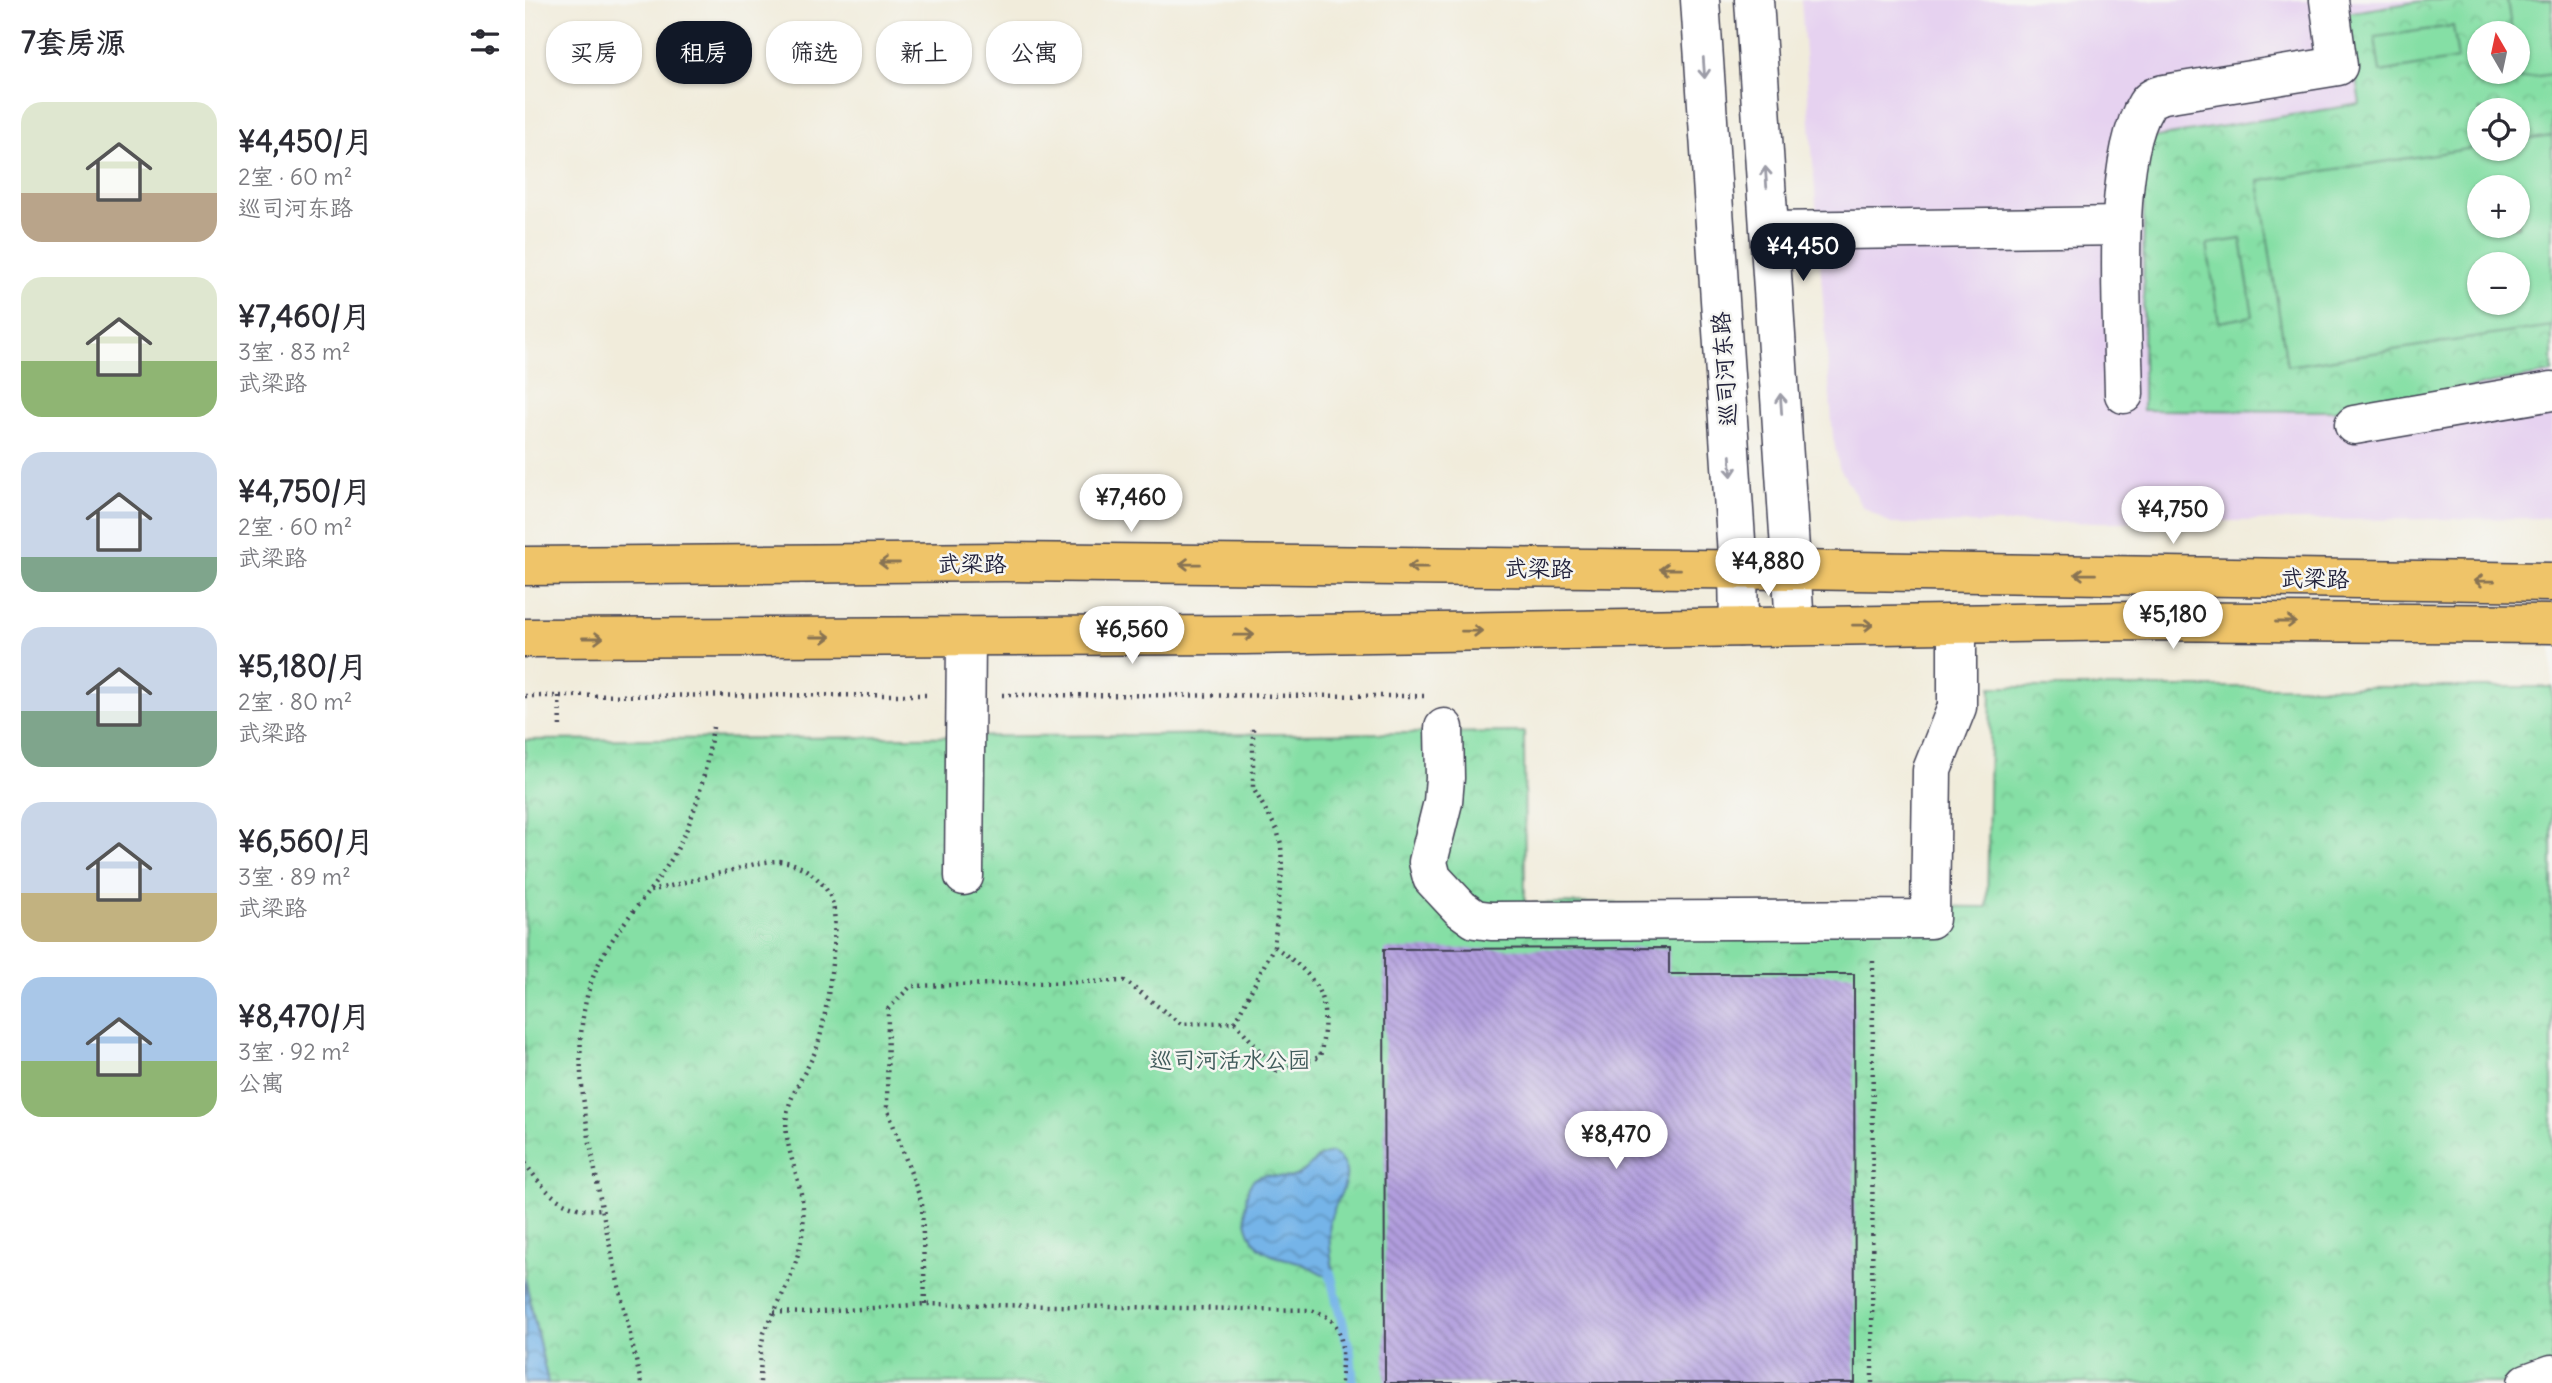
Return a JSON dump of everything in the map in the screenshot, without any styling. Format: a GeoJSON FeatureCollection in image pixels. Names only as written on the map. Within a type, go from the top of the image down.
{"type":"FeatureCollection","features":[{"type":"Feature","properties":{"kind":"main road","name":"武梁路"},"geometry":{"type":"LineString","coordinates":[[525,566],[1019,562],[2552,582]]}},
{"type":"Feature","properties":{"kind":"main road","name":"武梁路"},"geometry":{"type":"LineString","coordinates":[[525,638],[1244,635],[2149,621],[2552,624]]}},
{"type":"Feature","properties":{"kind":"street","name":"巡司河东路"},"geometry":{"type":"LineString","coordinates":[[1700,0],[1738,570],[1739,627]]}},
{"type":"Feature","properties":{"kind":"street"},"geometry":{"type":"LineString","coordinates":[[1754,0],[1795,625]]}},
{"type":"Feature","properties":{"kind":"street"},"geometry":{"type":"LineString","coordinates":[[2123,394],[2122,226],[2131,141],[2145,105],[2152,97],[2338,66],[2329,0]]}},
{"type":"Feature","properties":{"kind":"street"},"geometry":{"type":"LineString","coordinates":[[1770,231],[2122,226]]}},
{"type":"Feature","properties":{"kind":"street"},"geometry":{"type":"LineString","coordinates":[[2354,425],[2552,391]]}},
{"type":"Feature","properties":{"kind":"street"},"geometry":{"type":"LineString","coordinates":[[1444,728],[1443,802],[1428,862],[1432,878],[1461,909],[1475,919],[1491,922],[1930,919],[1933,770],[1957,707],[1957,624]]}},
{"type":"Feature","properties":{"kind":"street"},"geometry":{"type":"LineString","coordinates":[[953,876],[955,637]]}},
{"type":"Feature","properties":{"kind":"street"},"geometry":{"type":"LineString","coordinates":[[2527,1383],[2552,1374]]}},
{"type":"Feature","properties":{"kind":"path"},"geometry":{"type":"LineString","coordinates":[[559,696],[559,728]]}},
{"type":"Feature","properties":{"kind":"path"},"geometry":{"type":"LineString","coordinates":[[641,1383],[602,1209],[582,1097],[582,1024],[591,985],[602,958],[621,927],[675,854],[691,819],[705,774],[713,727]]}},
{"type":"Feature","properties":{"kind":"path"},"geometry":{"type":"LineString","coordinates":[[1235,1023],[1274,946],[1282,870],[1277,830],[1253,788],[1253,727]]}},
{"type":"Feature","properties":{"kind":"path"},"geometry":{"type":"LineString","coordinates":[[650,891],[750,865],[778,861],[805,869],[823,885],[833,904],[835,927],[818,1045],[789,1107],[786,1123],[804,1210],[802,1229],[798,1253],[764,1334],[759,1383]]}},
{"type":"Feature","properties":{"kind":"path"},"geometry":{"type":"LineString","coordinates":[[925,1304],[922,1203],[887,1108],[888,1009],[911,986],[1125,981],[1181,1024],[1235,1023],[1277,1071],[1320,1056],[1325,1020],[1318,991],[1311,976],[1274,946]]}},
{"type":"Feature","properties":{"kind":"path"},"geometry":{"type":"LineString","coordinates":[[1872,1383],[1873,950]]}},
{"type":"Feature","properties":{"kind":"path"},"geometry":{"type":"LineString","coordinates":[[525,1163],[537,1179],[568,1207],[580,1210],[602,1209]]}},
{"type":"Feature","properties":{"kind":"path"},"geometry":{"type":"LineString","coordinates":[[774,1312],[808,1313],[925,1304],[1310,1310],[1329,1317],[1336,1324],[1341,1346],[1341,1383]]}},
{"type":"Feature","properties":{"kind":"shaded area"},"geometry":{"type":"Polygon","coordinates":[[[1801,0],[2552,0],[2552,518],[1891,524],[1862,506],[1839,467],[1833,437],[1801,0]]]}},
{"type":"Feature","properties":{"kind":"green space"},"geometry":{"type":"Polygon","coordinates":[[[2428,0],[2552,0],[2552,373],[2335,411],[2143,410],[2144,139],[2360,104],[2346,13],[2428,0]]]}},
{"type":"Feature","properties":{"kind":"green space"},"geometry":{"type":"Polygon","coordinates":[[[2507,0],[2552,0],[2552,74],[2531,77],[2531,21],[2510,21],[2507,0]]]}},
{"type":"Feature","properties":{"kind":"green space"},"geometry":{"type":"Polygon","coordinates":[[[2453,26],[2458,59],[2380,72],[2375,37],[2453,26]]]}},
{"type":"Feature","properties":{"kind":"green space"},"geometry":{"type":"Polygon","coordinates":[[[2552,136],[2552,326],[2287,366],[2259,181],[2467,149],[2467,161],[2530,161],[2530,139],[2552,136]]]}},
{"type":"Feature","properties":{"kind":"green space"},"geometry":{"type":"Polygon","coordinates":[[[2241,239],[2253,316],[2219,322],[2207,244],[2241,239]]]}},
{"type":"Feature","properties":{"kind":"green space","name":"巡司河活水公园"},"geometry":{"type":"Polygon","coordinates":[[[1991,687],[2552,687],[2552,1383],[548,1383],[525,1278],[525,740],[1524,732],[1525,903],[1987,907],[1991,687]]]}},
{"type":"Feature","properties":{"kind":"water"},"geometry":{"type":"Polygon","coordinates":[[[1332,1153],[1346,1169],[1346,1178],[1330,1222],[1333,1272],[1326,1276],[1301,1263],[1264,1251],[1253,1240],[1245,1210],[1248,1188],[1256,1178],[1264,1175],[1292,1177],[1325,1154],[1332,1153]]]}},
{"type":"Feature","properties":{"kind":"water"},"geometry":{"type":"Polygon","coordinates":[[[525,1278],[548,1383],[525,1383],[525,1278]]]}},
{"type":"Feature","properties":{"kind":"building"},"geometry":{"type":"Polygon","coordinates":[[[1669,948],[1669,974],[1854,974],[1855,1383],[1385,1383],[1384,949],[1669,948]]]}},
{"type":"Feature","properties":{"kind":"waterway"},"geometry":{"type":"LineString","coordinates":[[1330,1273],[1350,1353],[1353,1383]]}}]}
